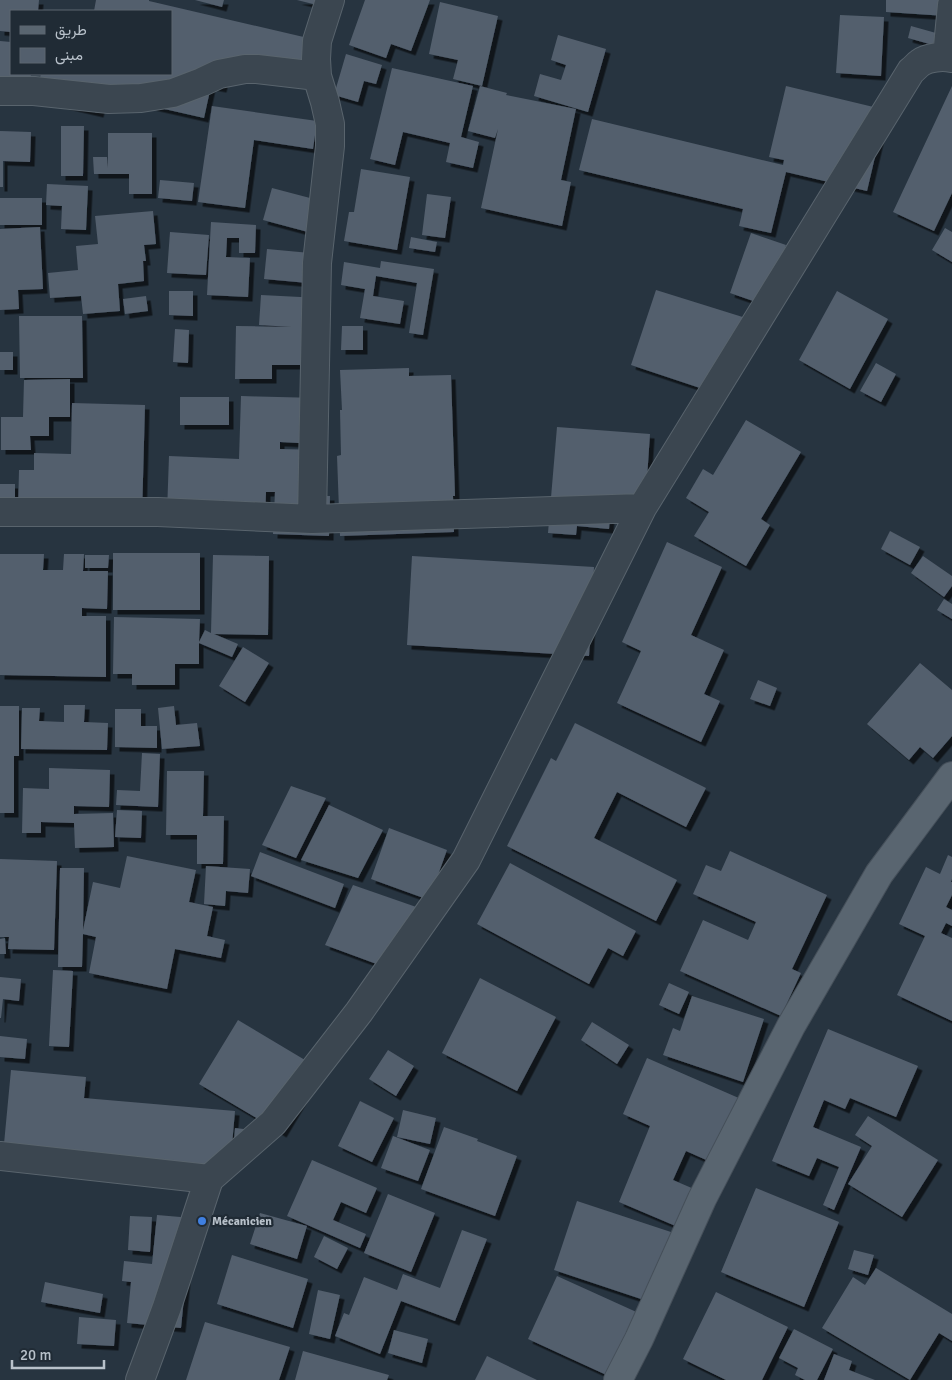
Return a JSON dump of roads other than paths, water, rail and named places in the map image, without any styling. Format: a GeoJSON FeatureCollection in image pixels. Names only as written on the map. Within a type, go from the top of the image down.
{"type":"FeatureCollection","features":[{"type":"Feature","properties":{"kind":"main road"},"geometry":{"type":"LineString","coordinates":[[618,1380],[639,1339],[702,1199],[791,1026],[879,874],[952,776]]}},
{"type":"Feature","properties":{"kind":"street"},"geometry":{"type":"LineString","coordinates":[[312,520],[317,264],[330,146],[330,124],[317,76],[317,41],[330,0]]}},
{"type":"Feature","properties":{"kind":"street"},"geometry":{"type":"LineString","coordinates":[[140,1380],[167,1307],[209,1179],[273,1123],[359,1012],[466,860],[642,508],[911,72],[921,62],[933,58],[949,58],[952,5]]}},
{"type":"Feature","properties":{"kind":"street"},"geometry":{"type":"LineString","coordinates":[[0,91],[34,91],[109,99],[141,98],[173,93],[218,74],[244,69],[317,76]]}},
{"type":"Feature","properties":{"kind":"street"},"geometry":{"type":"LineString","coordinates":[[0,512],[158,512],[312,520],[642,508]]}},
{"type":"Feature","properties":{"kind":"street"},"geometry":{"type":"LineString","coordinates":[[0,1156],[209,1179]]}},
{"type":"Feature","properties":{"kind":"place","name":"Mécanicien"},"geometry":{"type":"Point","coordinates":[202,1221]}}]}
